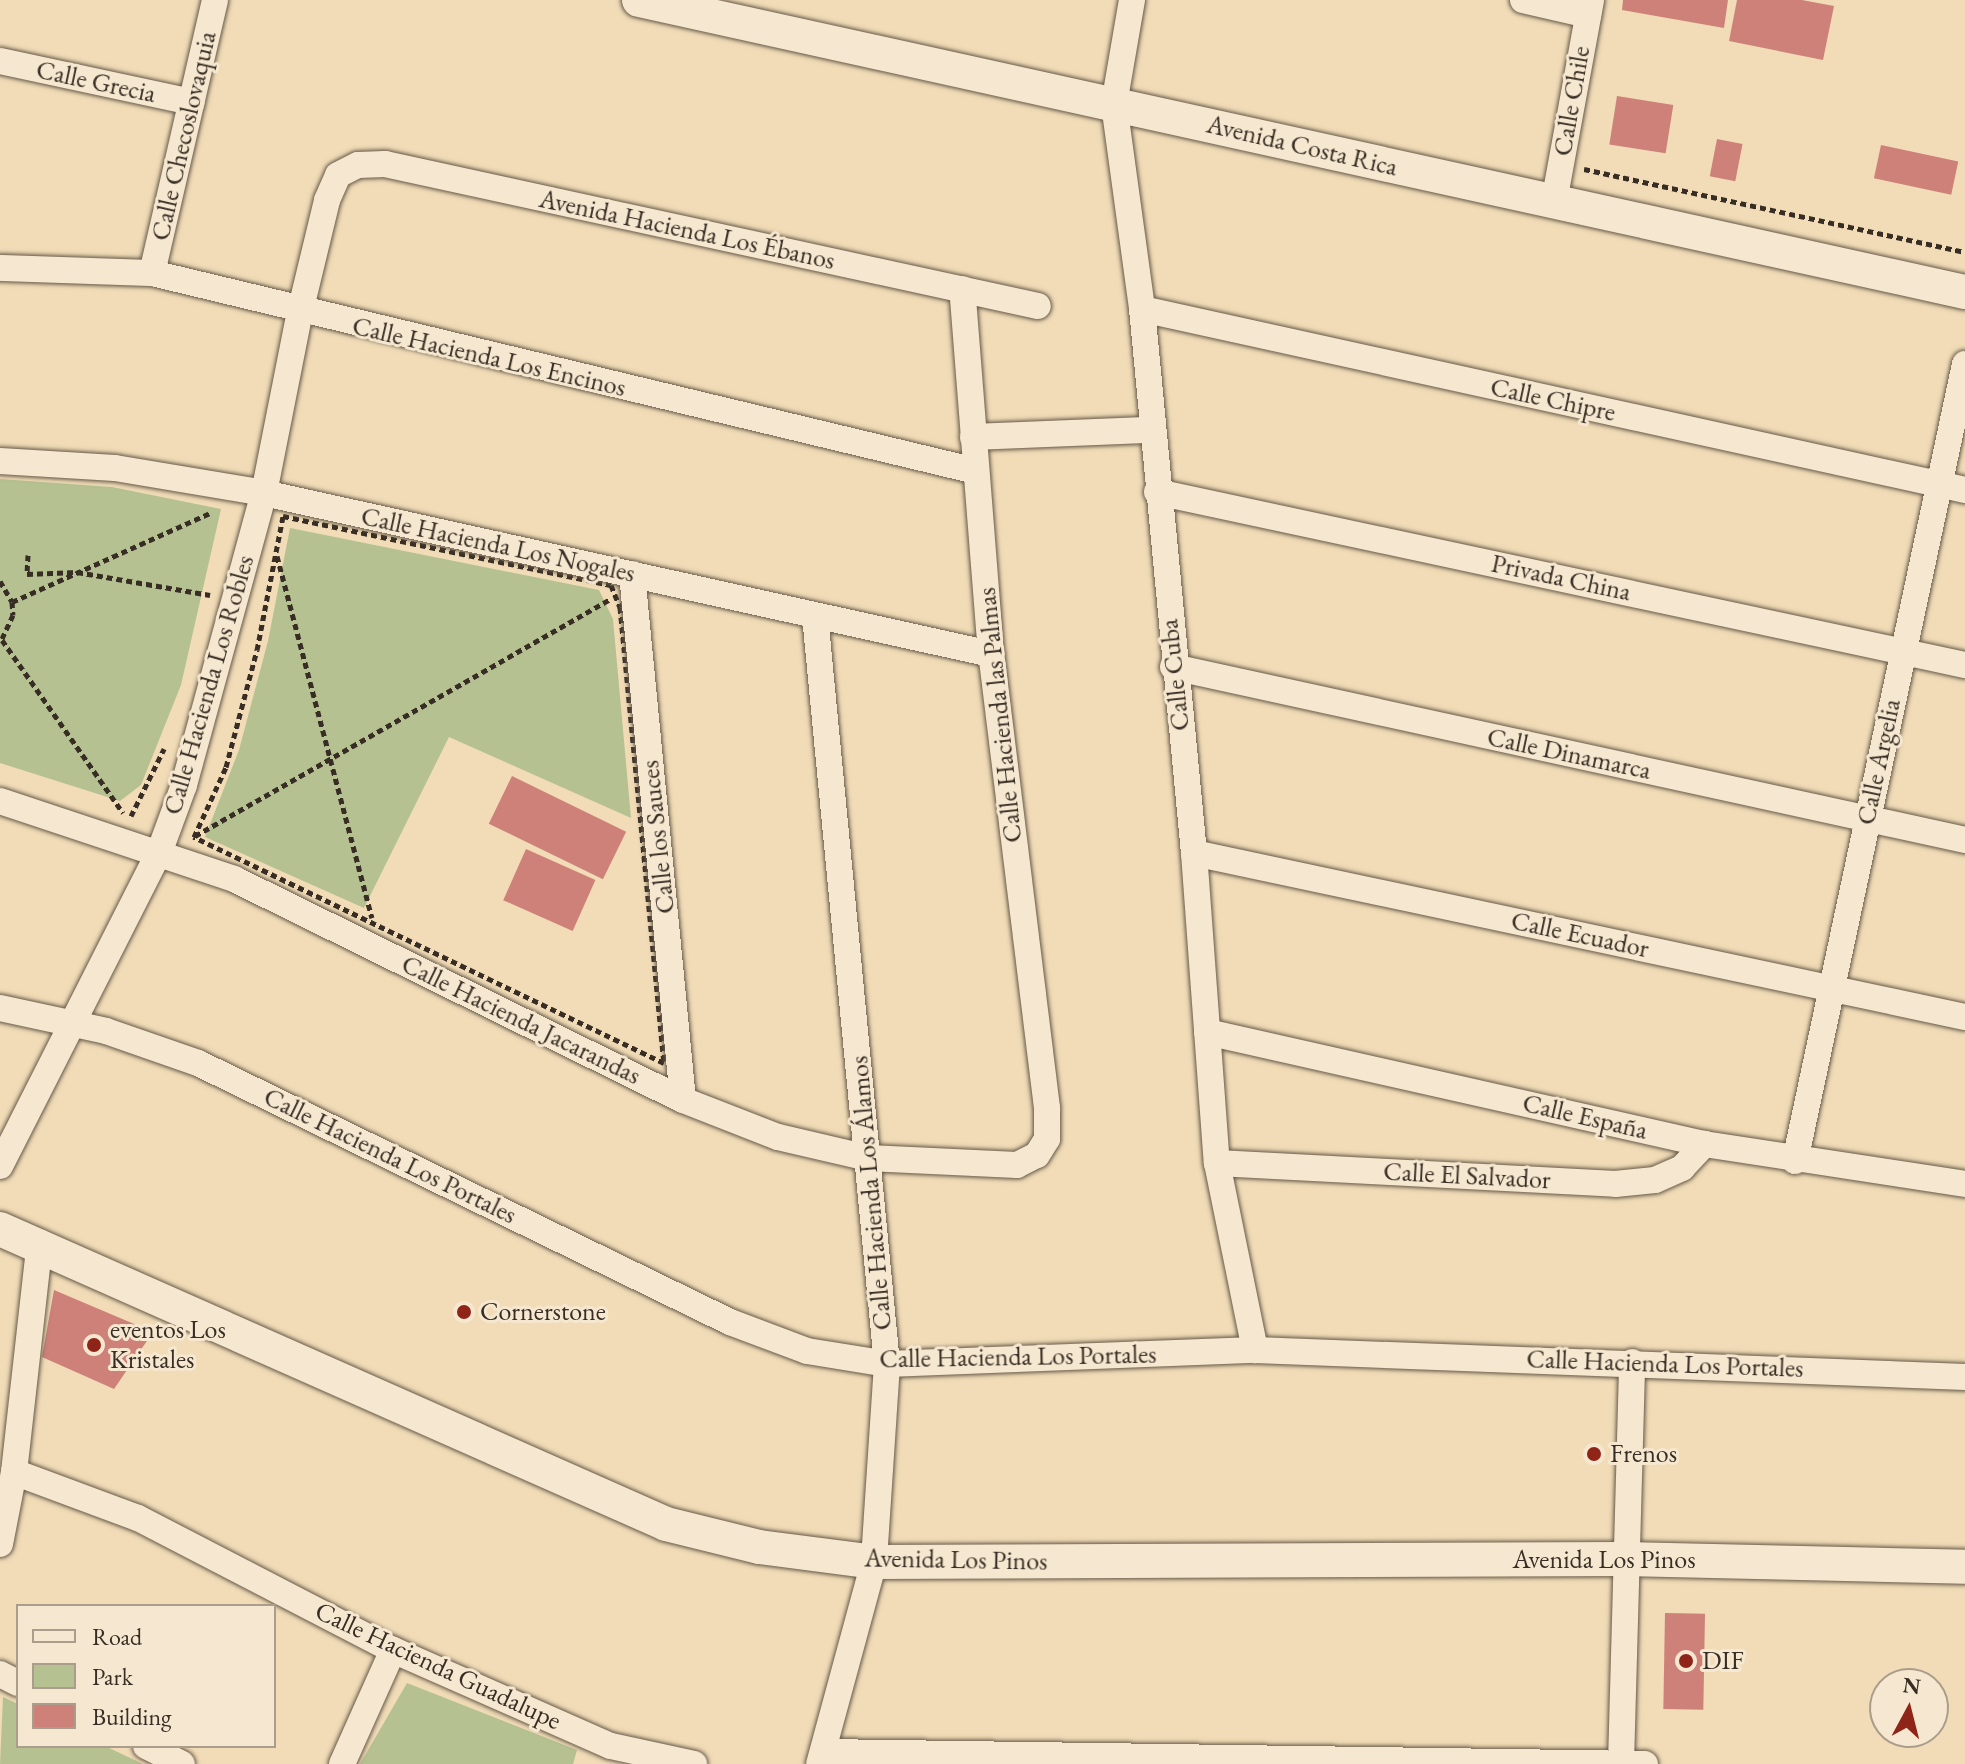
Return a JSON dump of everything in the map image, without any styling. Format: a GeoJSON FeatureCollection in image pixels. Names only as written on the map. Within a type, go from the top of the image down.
{"type":"FeatureCollection","features":[{"type":"Feature","properties":{"kind":"street","name":"Calle Checoslovaquia"},"geometry":{"type":"LineString","coordinates":[[152,273],[215,0]]}},
{"type":"Feature","properties":{"kind":"street","name":"Calle Cuba"},"geometry":{"type":"LineString","coordinates":[[1132,0],[1114,104],[1142,309],[1173,667],[1194,853],[1217,1163],[1255,1350]]}},
{"type":"Feature","properties":{"kind":"street"},"geometry":{"type":"LineString","coordinates":[[1523,0],[1589,8]]}},
{"type":"Feature","properties":{"kind":"street","name":"Avenida Costa Rica"},"geometry":{"type":"LineString","coordinates":[[659,2],[1965,292]]}},
{"type":"Feature","properties":{"kind":"street","name":"Calle Chile"},"geometry":{"type":"LineString","coordinates":[[1554,202],[1589,8]]}},
{"type":"Feature","properties":{"kind":"street","name":"Calle Grecia"},"geometry":{"type":"LineString","coordinates":[[0,61],[192,102]]}},
{"type":"Feature","properties":{"kind":"street","name":"Avenida Hacienda Los Ébanos"},"geometry":{"type":"LineString","coordinates":[[338,175],[358,165],[385,164],[1038,306]]}},
{"type":"Feature","properties":{"kind":"street","name":"Calle Hacienda Los Robles"},"geometry":{"type":"LineString","coordinates":[[0,1166],[74,1026],[159,853],[208,707],[264,493],[300,312],[327,200],[338,175]]}},
{"type":"Feature","properties":{"kind":"street","name":"Calle Hacienda Los Encinos"},"geometry":{"type":"LineString","coordinates":[[0,268],[152,273],[300,312],[976,471]]}},
{"type":"Feature","properties":{"kind":"street","name":"Calle Hacienda las Palmas"},"geometry":{"type":"LineString","coordinates":[[962,289],[991,654],[1047,1139]]}},
{"type":"Feature","properties":{"kind":"street","name":"Calle Chipre"},"geometry":{"type":"LineString","coordinates":[[1142,309],[1965,490]]}},
{"type":"Feature","properties":{"kind":"street","name":"Calle Argelia"},"geometry":{"type":"LineString","coordinates":[[1795,1161],[1965,364]]}},
{"type":"Feature","properties":{"kind":"street"},"geometry":{"type":"LineString","coordinates":[[973,437],[1151,430]]}},
{"type":"Feature","properties":{"kind":"street","name":"Calle Hacienda Los Nogales"},"geometry":{"type":"LineString","coordinates":[[0,461],[115,468],[264,493],[991,654]]}},
{"type":"Feature","properties":{"kind":"street","name":"Privada China"},"geometry":{"type":"LineString","coordinates":[[1157,492],[1965,665]]}},
{"type":"Feature","properties":{"kind":"street","name":"Calle los Sauces"},"geometry":{"type":"LineString","coordinates":[[632,574],[683,1100]]}},
{"type":"Feature","properties":{"kind":"street","name":"Calle Hacienda Los Álamos"},"geometry":{"type":"LineString","coordinates":[[815,616],[887,1364],[874,1562],[821,1758]]}},
{"type":"Feature","properties":{"kind":"street","name":"Calle Dinamarca"},"geometry":{"type":"LineString","coordinates":[[1173,667],[1965,840]]}},
{"type":"Feature","properties":{"kind":"street","name":"Calle Hacienda Jacarandas"},"geometry":{"type":"LineString","coordinates":[[0,801],[234,879],[683,1100],[778,1137],[868,1158],[1017,1165],[1037,1155],[1047,1139]]}},
{"type":"Feature","properties":{"kind":"street","name":"Calle Ecuador"},"geometry":{"type":"LineString","coordinates":[[1194,853],[1965,1017]]}},
{"type":"Feature","properties":{"kind":"street","name":"Calle Hacienda Los Portales"},"geometry":{"type":"LineString","coordinates":[[0,1008],[151,1043],[730,1322],[807,1351],[887,1364],[1255,1350],[1965,1377]]}},
{"type":"Feature","properties":{"kind":"street","name":"Calle España"},"geometry":{"type":"LineString","coordinates":[[1207,1032],[1704,1144],[1795,1161],[1965,1184]]}},
{"type":"Feature","properties":{"kind":"street","name":"Calle El Salvador"},"geometry":{"type":"LineString","coordinates":[[1217,1163],[1615,1184],[1655,1180],[1682,1168],[1704,1144]]}},
{"type":"Feature","properties":{"kind":"street"},"geometry":{"type":"LineString","coordinates":[[0,1544],[14,1472],[13,1229]]}},
{"type":"Feature","properties":{"kind":"street","name":"Avenida Los Pinos"},"geometry":{"type":"LineString","coordinates":[[13,1229],[666,1524],[759,1547],[874,1562],[1624,1559],[1965,1567]]}},
{"type":"Feature","properties":{"kind":"street"},"geometry":{"type":"LineString","coordinates":[[1621,1763],[1624,1559],[1632,1362]]}},
{"type":"Feature","properties":{"kind":"street","name":"Calle Hacienda Guadalupe"},"geometry":{"type":"LineString","coordinates":[[14,1472],[138,1518],[393,1650],[608,1755],[694,1764]]}},
{"type":"Feature","properties":{"kind":"street"},"geometry":{"type":"LineString","coordinates":[[342,1764],[393,1650]]}},
{"type":"Feature","properties":{"kind":"street"},"geometry":{"type":"LineString","coordinates":[[150,1748],[182,1764]]}},
{"type":"Feature","properties":{"kind":"street"},"geometry":{"type":"LineString","coordinates":[[821,1758],[1645,1764]]}},
{"type":"Feature","properties":{"kind":"path"},"geometry":{"type":"LineString","coordinates":[[1577,167],[1965,252]]}},
{"type":"Feature","properties":{"kind":"path"},"geometry":{"type":"LineString","coordinates":[[12,602],[219,509]]}},
{"type":"Feature","properties":{"kind":"path"},"geometry":{"type":"LineString","coordinates":[[283,516],[611,585],[616,596],[664,1063],[194,837],[226,767],[283,516]]}},
{"type":"Feature","properties":{"kind":"path"},"geometry":{"type":"LineString","coordinates":[[276,552],[374,924]]}},
{"type":"Feature","properties":{"kind":"path"},"geometry":{"type":"LineString","coordinates":[[28,555],[27,574],[77,572],[211,595]]}},
{"type":"Feature","properties":{"kind":"path"},"geometry":{"type":"LineString","coordinates":[[207,610],[214,580]]}},
{"type":"Feature","properties":{"kind":"path"},"geometry":{"type":"LineString","coordinates":[[0,581],[12,602],[10,628],[1,641],[123,813]]}},
{"type":"Feature","properties":{"kind":"path"},"geometry":{"type":"LineString","coordinates":[[194,837],[616,596]]}},
{"type":"Feature","properties":{"kind":"path"},"geometry":{"type":"LineString","coordinates":[[109,809],[135,817],[170,736]]}},
{"type":"Feature","properties":{"kind":"green space"},"geometry":{"type":"Polygon","coordinates":[[[0,479],[112,487],[221,509],[181,685],[141,785],[120,801],[0,763],[0,479]]]}},
{"type":"Feature","properties":{"kind":"green space"},"geometry":{"type":"Polygon","coordinates":[[[290,528],[599,590],[613,619],[631,818],[449,737],[364,908],[205,837],[239,750],[268,641],[290,528]]]}},
{"type":"Feature","properties":{"kind":"green space"},"geometry":{"type":"Polygon","coordinates":[[[407,1683],[577,1750],[573,1764],[360,1764],[407,1683]]]}},
{"type":"Feature","properties":{"kind":"green space"},"geometry":{"type":"Polygon","coordinates":[[[3,1697],[16,1703],[16,1748],[109,1748],[143,1764],[0,1764],[3,1697]]]}},
{"type":"Feature","properties":{"kind":"building"},"geometry":{"type":"Polygon","coordinates":[[[1623,0],[1728,0],[1724,28],[1622,10],[1623,0]]]}},
{"type":"Feature","properties":{"kind":"building"},"geometry":{"type":"Polygon","coordinates":[[[1737,0],[1802,0],[1834,6],[1823,60],[1729,41],[1737,0]]]}},
{"type":"Feature","properties":{"kind":"building"},"geometry":{"type":"Polygon","coordinates":[[[1617,96],[1673,105],[1666,153],[1609,144],[1617,96]]]}},
{"type":"Feature","properties":{"kind":"building"},"geometry":{"type":"Polygon","coordinates":[[[1717,139],[1743,144],[1735,181],[1710,176],[1717,139]]]}},
{"type":"Feature","properties":{"kind":"building"},"geometry":{"type":"Polygon","coordinates":[[[1881,145],[1958,161],[1951,195],[1874,178],[1881,145]]]}},
{"type":"Feature","properties":{"kind":"building"},"geometry":{"type":"Polygon","coordinates":[[[512,776],[626,832],[603,879],[489,824],[512,776]]]}},
{"type":"Feature","properties":{"kind":"building"},"geometry":{"type":"Polygon","coordinates":[[[526,849],[595,880],[573,931],[503,900],[526,849]]]}},
{"type":"Feature","properties":{"kind":"building","name":"eventos Los Kristales"},"geometry":{"type":"Polygon","coordinates":[[[54,1290],[153,1332],[114,1389],[42,1357],[54,1290]]]}},
{"type":"Feature","properties":{"kind":"building","name":"DIF"},"geometry":{"type":"Polygon","coordinates":[[[1665,1613],[1705,1614],[1703,1710],[1663,1709],[1665,1613]]]}},
{"type":"Feature","properties":{"kind":"place","name":"Cornerstone"},"geometry":{"type":"Point","coordinates":[464,1312]}},
{"type":"Feature","properties":{"kind":"place","name":"eventos Los Kristales"},"geometry":{"type":"Point","coordinates":[94,1345]}},
{"type":"Feature","properties":{"kind":"place","name":"Frenos"},"geometry":{"type":"Point","coordinates":[1594,1454]}},
{"type":"Feature","properties":{"kind":"place","name":"DIF"},"geometry":{"type":"Point","coordinates":[1686,1661]}}]}
